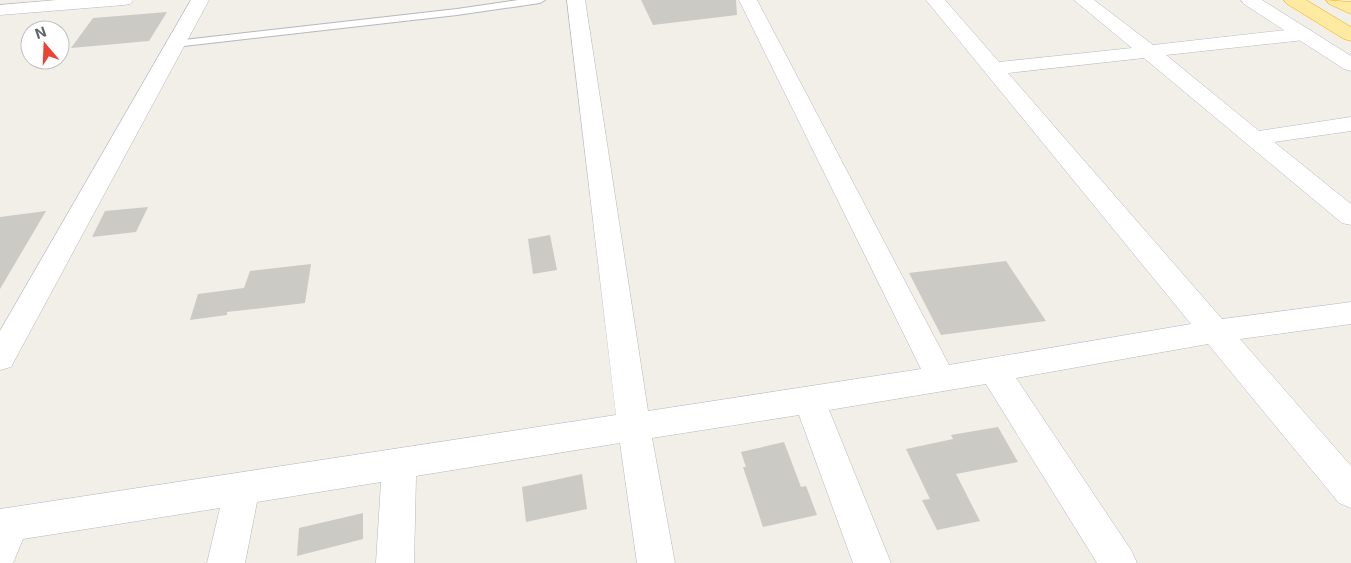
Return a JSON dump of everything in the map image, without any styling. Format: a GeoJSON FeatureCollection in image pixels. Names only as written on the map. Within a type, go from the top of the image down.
{"type":"FeatureCollection","features":[{"type":"Feature","properties":{"kind":"highway"},"geometry":{"type":"LineString","coordinates":[[1293,0],[1351,35]]}},
{"type":"Feature","properties":{"kind":"highway"},"geometry":{"type":"LineString","coordinates":[[1336,0],[1351,9]]}},
{"type":"Feature","properties":{"kind":"street"},"geometry":{"type":"LineString","coordinates":[[0,26],[8,10],[124,0]]}},
{"type":"Feature","properties":{"kind":"street"},"geometry":{"type":"LineString","coordinates":[[0,358],[200,0]]}},
{"type":"Feature","properties":{"kind":"street"},"geometry":{"type":"LineString","coordinates":[[576,0],[634,427],[656,563]]}},
{"type":"Feature","properties":{"kind":"street"},"geometry":{"type":"LineString","coordinates":[[748,0],[941,379]]}},
{"type":"Feature","properties":{"kind":"street"},"geometry":{"type":"LineString","coordinates":[[935,0],[1351,492]]}},
{"type":"Feature","properties":{"kind":"street"},"geometry":{"type":"LineString","coordinates":[[1083,0],[1351,217]]}},
{"type":"Feature","properties":{"kind":"street"},"geometry":{"type":"LineString","coordinates":[[1250,0],[1351,65]]}},
{"type":"Feature","properties":{"kind":"street"},"geometry":{"type":"LineString","coordinates":[[994,69],[1304,34]]}},
{"type":"Feature","properties":{"kind":"street"},"geometry":{"type":"LineString","coordinates":[[1255,138],[1351,124]]}},
{"type":"Feature","properties":{"kind":"street"},"geometry":{"type":"LineString","coordinates":[[4,534],[242,488],[941,379],[1216,331],[1351,313]]}},
{"type":"Feature","properties":{"kind":"street"},"geometry":{"type":"LineString","coordinates":[[994,370],[1118,563]]}},
{"type":"Feature","properties":{"kind":"street"},"geometry":{"type":"LineString","coordinates":[[809,400],[872,563]]}},
{"type":"Feature","properties":{"kind":"street"},"geometry":{"type":"LineString","coordinates":[[395,563],[399,464]]}},
{"type":"Feature","properties":{"kind":"street"},"geometry":{"type":"LineString","coordinates":[[226,563],[242,488]]}},
{"type":"Feature","properties":{"kind":"lane"},"geometry":{"type":"LineString","coordinates":[[175,44],[457,12],[540,0]]}},
{"type":"Feature","properties":{"kind":"building"},"geometry":{"type":"Polygon","coordinates":[[[641,0],[736,0],[737,15],[653,25],[641,0]]]}},
{"type":"Feature","properties":{"kind":"building"},"geometry":{"type":"Polygon","coordinates":[[[167,12],[149,41],[71,48],[93,18],[167,12]]]}},
{"type":"Feature","properties":{"kind":"building"},"geometry":{"type":"Polygon","coordinates":[[[148,207],[136,232],[92,237],[105,211],[148,207]]]}},
{"type":"Feature","properties":{"kind":"building"},"geometry":{"type":"Polygon","coordinates":[[[46,211],[0,289],[0,217],[46,211]]]}},
{"type":"Feature","properties":{"kind":"building"},"geometry":{"type":"Polygon","coordinates":[[[550,235],[557,270],[533,274],[528,239],[550,235]]]}},
{"type":"Feature","properties":{"kind":"building"},"geometry":{"type":"Polygon","coordinates":[[[1006,261],[1046,321],[941,335],[909,273],[1006,261]]]}},
{"type":"Feature","properties":{"kind":"building"},"geometry":{"type":"Polygon","coordinates":[[[311,264],[305,303],[227,312],[227,315],[190,320],[198,294],[244,288],[250,271],[311,264]]]}},
{"type":"Feature","properties":{"kind":"building"},"geometry":{"type":"Polygon","coordinates":[[[998,427],[1018,462],[956,474],[980,521],[937,530],[922,500],[930,499],[906,449],[953,439],[951,435],[998,427]]]}},
{"type":"Feature","properties":{"kind":"building"},"geometry":{"type":"Polygon","coordinates":[[[784,442],[801,487],[806,486],[817,515],[763,527],[743,467],[746,467],[741,452],[784,442]]]}},
{"type":"Feature","properties":{"kind":"building"},"geometry":{"type":"Polygon","coordinates":[[[582,474],[587,509],[526,522],[522,487],[582,474]]]}},
{"type":"Feature","properties":{"kind":"building"},"geometry":{"type":"Polygon","coordinates":[[[363,513],[363,539],[297,556],[299,528],[363,513]]]}}]}
